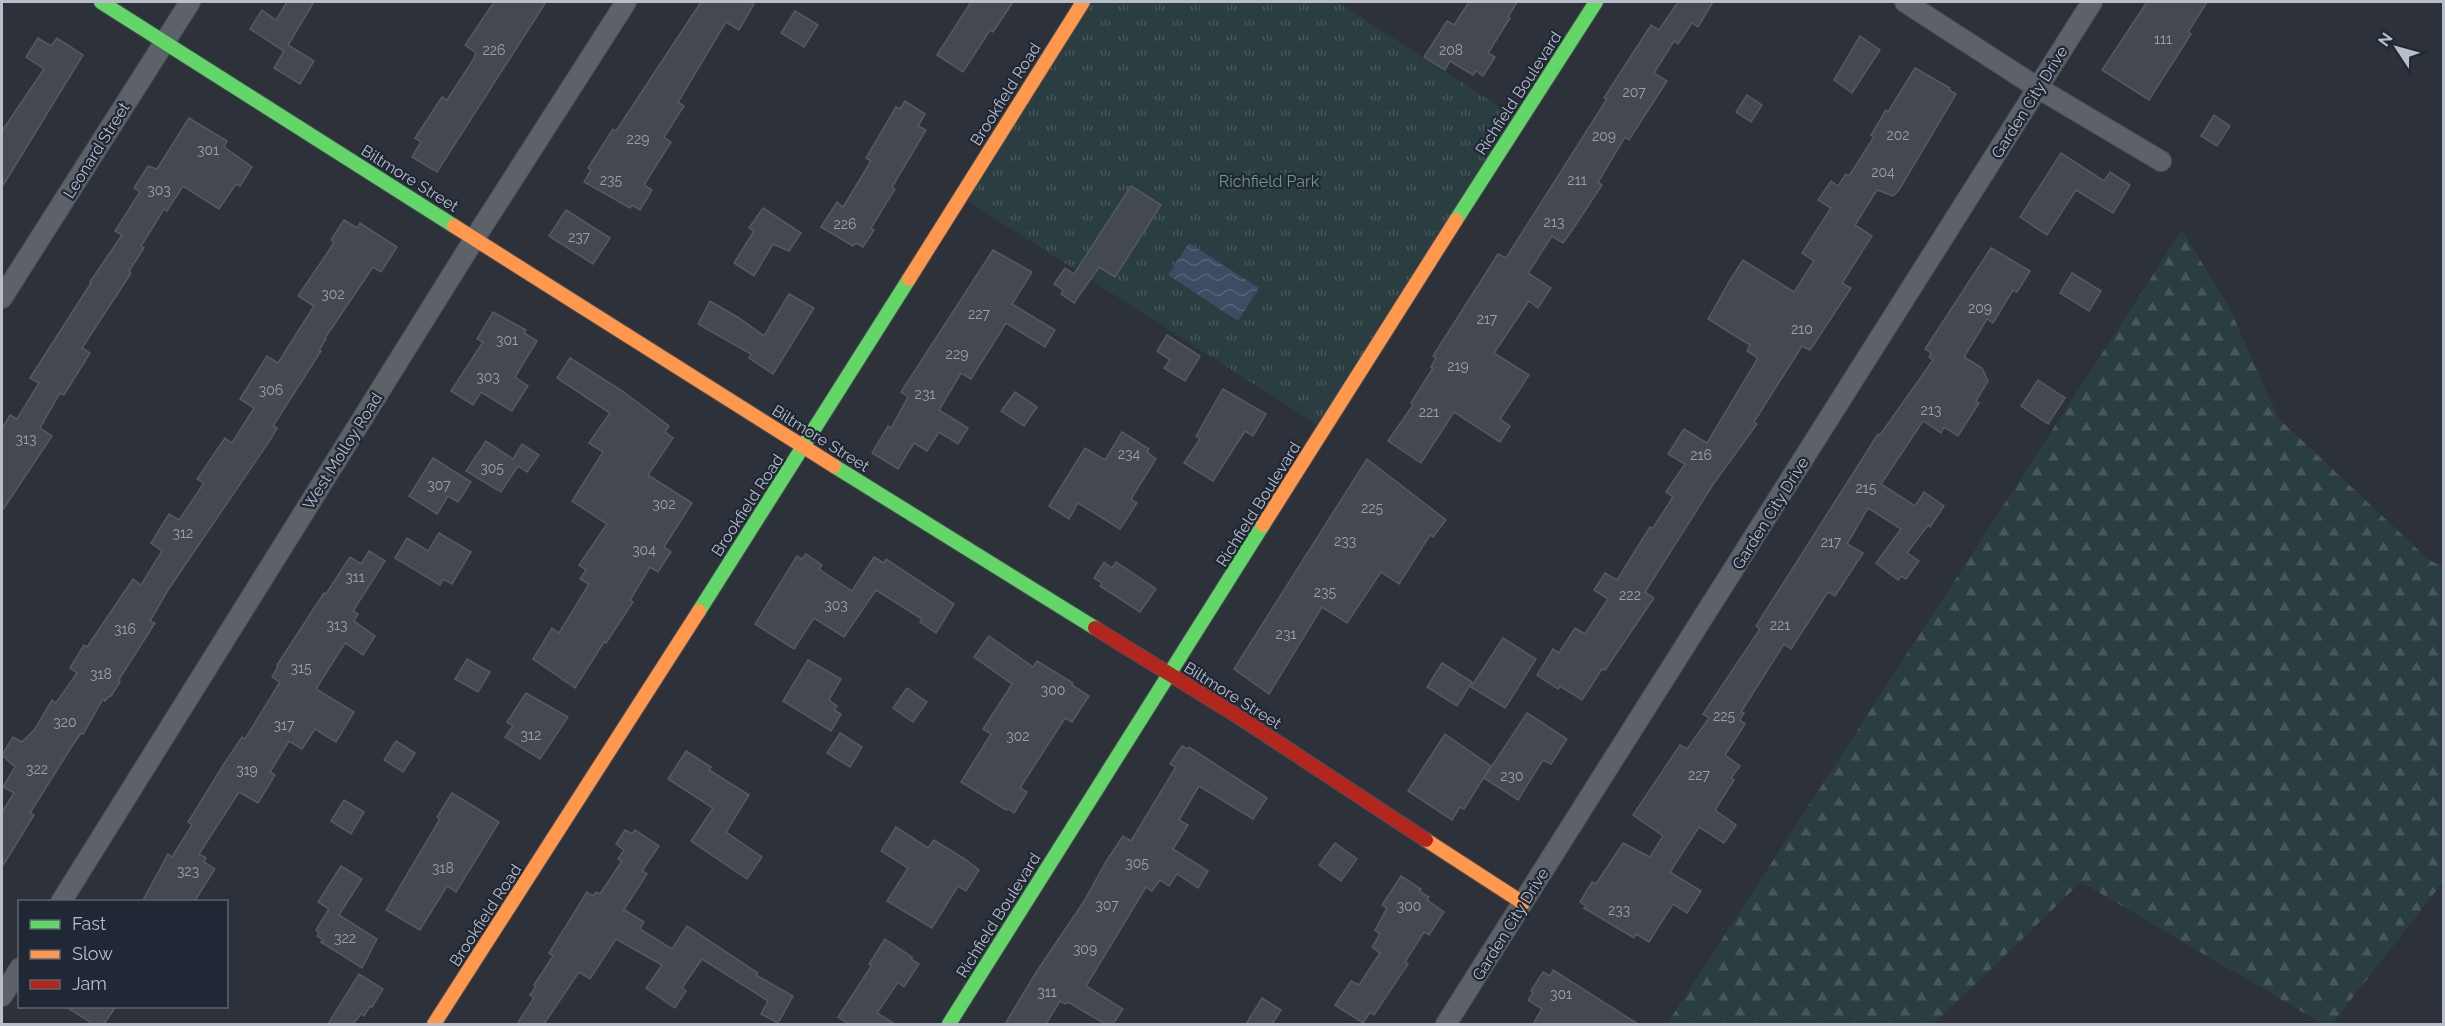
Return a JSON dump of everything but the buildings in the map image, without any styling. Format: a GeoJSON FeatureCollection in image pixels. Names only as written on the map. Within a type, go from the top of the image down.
{"type":"FeatureCollection","features":[{"type":"Feature","properties":{"kind":"street","name":"Biltmore Street"},"geometry":{"type":"LineString","coordinates":[[101,2],[804,447],[1239,717],[1523,903]]}},
{"type":"Feature","properties":{"kind":"street","name":"Leonard Street"},"geometry":{"type":"LineString","coordinates":[[2,298],[190,2]]}},
{"type":"Feature","properties":{"kind":"street","name":"West Molloy Road"},"geometry":{"type":"LineString","coordinates":[[62,900],[475,238],[626,2]]}},
{"type":"Feature","properties":{"kind":"street","name":"Brookfield Road"},"geometry":{"type":"LineString","coordinates":[[434,1024],[804,447],[1083,2]]}},
{"type":"Feature","properties":{"kind":"street","name":"Richfield Boulevard"},"geometry":{"type":"LineString","coordinates":[[949,1024],[1364,364],[1596,2]]}},
{"type":"Feature","properties":{"kind":"street"},"geometry":{"type":"LineString","coordinates":[[1905,2],[2038,88],[2161,160]]}},
{"type":"Feature","properties":{"kind":"street","name":"Garden City Drive"},"geometry":{"type":"LineString","coordinates":[[1446,1024],[2092,2]]}},
{"type":"Feature","properties":{"kind":"street"},"geometry":{"type":"LineString","coordinates":[[2,996],[18,971]]}},
{"type":"Feature","properties":{"kind":"green space","name":"Richfield Park"},"geometry":{"type":"Polygon","coordinates":[[[1083,2],[1337,2],[1520,120],[1324,429],[960,196],[1083,2]]]}},
{"type":"Feature","properties":{"kind":"green space"},"geometry":{"type":"Polygon","coordinates":[[[2182,230],[2229,307],[2279,419],[2429,560],[2443,567],[2443,882],[2332,1024],[2323,1024],[2081,882],[1934,1024],[1667,1024],[2182,230]]]}},
{"type":"Feature","properties":{"kind":"water"},"geometry":{"type":"Polygon","coordinates":[[[1189,243],[1259,288],[1238,321],[1168,275],[1189,243]]]}},
{"type":"Feature","properties":{"kind":"traffic: fast"},"geometry":{"type":"LineString","coordinates":[[101,2],[454,226]]}},
{"type":"Feature","properties":{"kind":"traffic: fast"},"geometry":{"type":"LineString","coordinates":[[1456,220],[1596,2]]}},
{"type":"Feature","properties":{"kind":"traffic: fast"},"geometry":{"type":"LineString","coordinates":[[699,611],[909,279]]}},
{"type":"Feature","properties":{"kind":"traffic: fast"},"geometry":{"type":"LineString","coordinates":[[834,466],[1095,628]]}},
{"type":"Feature","properties":{"kind":"traffic: fast"},"geometry":{"type":"LineString","coordinates":[[949,1024],[1263,525]]}},
{"type":"Feature","properties":{"kind":"traffic: slow"},"geometry":{"type":"LineString","coordinates":[[909,279],[1083,2]]}},
{"type":"Feature","properties":{"kind":"traffic: slow"},"geometry":{"type":"LineString","coordinates":[[1263,525],[1456,220]]}},
{"type":"Feature","properties":{"kind":"traffic: slow"},"geometry":{"type":"LineString","coordinates":[[454,226],[834,466]]}},
{"type":"Feature","properties":{"kind":"traffic: slow"},"geometry":{"type":"LineString","coordinates":[[434,1024],[699,611]]}},
{"type":"Feature","properties":{"kind":"traffic: slow"},"geometry":{"type":"LineString","coordinates":[[1426,840],[1523,903]]}},
{"type":"Feature","properties":{"kind":"traffic: jam"},"geometry":{"type":"LineString","coordinates":[[1095,628],[1239,717],[1426,840]]}}]}
